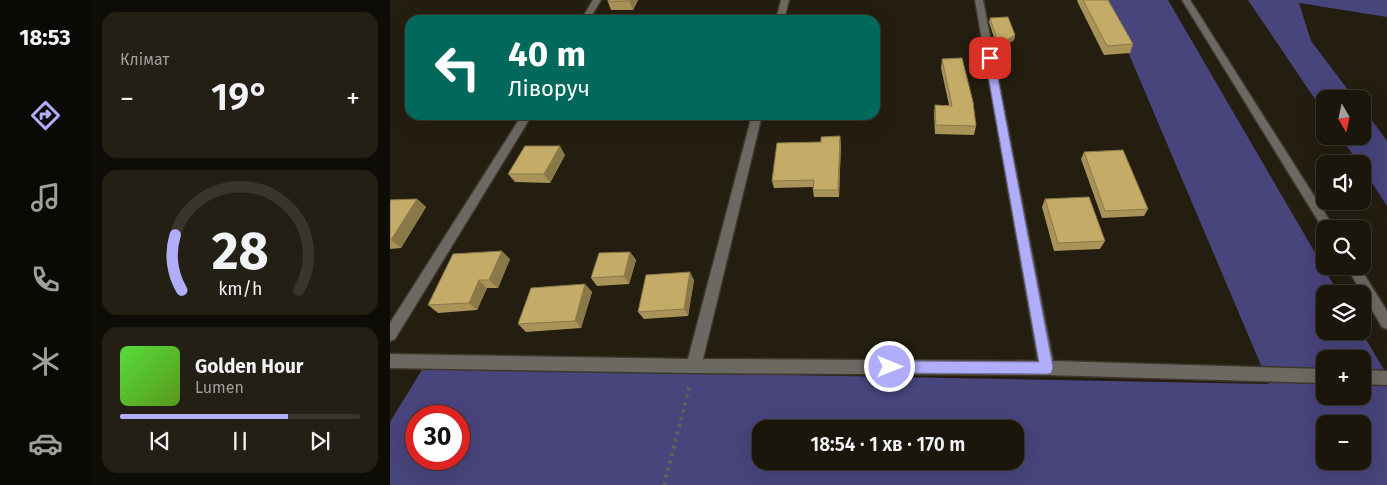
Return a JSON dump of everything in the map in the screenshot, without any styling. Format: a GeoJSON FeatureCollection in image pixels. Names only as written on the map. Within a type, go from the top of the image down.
{"type":"FeatureCollection","features":[{"type":"Feature","properties":{"kind":"street"},"geometry":{"type":"LineString","coordinates":[[588,15],[597,0]]}},
{"type":"Feature","properties":{"kind":"street"},"geometry":{"type":"LineString","coordinates":[[781,15],[785,0]]}},
{"type":"Feature","properties":{"kind":"street"},"geometry":{"type":"LineString","coordinates":[[979,0],[1047,368]]}},
{"type":"Feature","properties":{"kind":"street"},"geometry":{"type":"LineString","coordinates":[[1186,0],[1323,220]]}},
{"type":"Feature","properties":{"kind":"street"},"geometry":{"type":"LineString","coordinates":[[390,334],[524,120]]}},
{"type":"Feature","properties":{"kind":"street"},"geometry":{"type":"LineString","coordinates":[[694,366],[755,120]]}},
{"type":"Feature","properties":{"kind":"street"},"geometry":{"type":"LineString","coordinates":[[1358,275],[1387,322]]}},
{"type":"Feature","properties":{"kind":"street"},"geometry":{"type":"LineString","coordinates":[[390,361],[694,366],[1047,368],[1316,376]]}},
{"type":"Feature","properties":{"kind":"street"},"geometry":{"type":"LineString","coordinates":[[1371,377],[1387,378]]}},
{"type":"Feature","properties":{"kind":"path"},"geometry":{"type":"LineString","coordinates":[[664,485],[694,366]]}},
{"type":"Feature","properties":{"kind":"shaded area"},"geometry":{"type":"Polygon","coordinates":[[[1106,0],[1168,0],[1316,254],[1316,275],[1328,275],[1334,285],[1316,285],[1316,340],[1366,340],[1387,375],[1387,485],[390,485],[390,422],[423,368],[1269,384],[1106,0]]]}},
{"type":"Feature","properties":{"kind":"shaded area"},"geometry":{"type":"Polygon","coordinates":[[[1248,0],[1387,0],[1387,17],[1299,3],[1311,41],[1348,90],[1316,90],[1316,101],[1248,0]]]}},
{"type":"Feature","properties":{"kind":"shaded area"},"geometry":{"type":"Polygon","coordinates":[[[1371,119],[1387,141],[1387,206],[1371,181],[1371,155],[1353,155],[1346,145],[1371,145],[1371,119]]]}},
{"type":"Feature","properties":{"kind":"building"},"geometry":{"type":"Polygon","coordinates":[[[608,0],[630,0],[608,2],[608,0]]]}},
{"type":"Feature","properties":{"kind":"building"},"geometry":{"type":"Polygon","coordinates":[[[1083,0],[1108,0],[1133,44],[1107,46],[1083,0]]]}},
{"type":"Feature","properties":{"kind":"building"},"geometry":{"type":"Polygon","coordinates":[[[1008,17],[1015,35],[999,45],[990,18],[1008,17]]]}},
{"type":"Feature","properties":{"kind":"building"},"geometry":{"type":"Polygon","coordinates":[[[962,58],[973,102],[976,126],[936,125],[935,105],[952,106],[942,59],[962,58]]]}},
{"type":"Feature","properties":{"kind":"building"},"geometry":{"type":"Polygon","coordinates":[[[840,136],[838,190],[813,190],[814,180],[772,181],[777,143],[821,142],[821,137],[840,136]]]}},
{"type":"Feature","properties":{"kind":"building"},"geometry":{"type":"Polygon","coordinates":[[[525,146],[560,146],[544,174],[508,174],[525,146]]]}},
{"type":"Feature","properties":{"kind":"building"},"geometry":{"type":"Polygon","coordinates":[[[1123,150],[1148,209],[1105,211],[1084,152],[1123,150]]]}},
{"type":"Feature","properties":{"kind":"building"},"geometry":{"type":"Polygon","coordinates":[[[1089,197],[1105,241],[1058,243],[1045,199],[1089,197]]]}},
{"type":"Feature","properties":{"kind":"building"},"geometry":{"type":"Polygon","coordinates":[[[417,199],[391,240],[390,240],[390,200],[417,199]]]}},
{"type":"Feature","properties":{"kind":"building"},"geometry":{"type":"Polygon","coordinates":[[[502,251],[489,280],[479,280],[469,303],[428,305],[453,254],[502,251]]]}},
{"type":"Feature","properties":{"kind":"building"},"geometry":{"type":"Polygon","coordinates":[[[630,252],[624,276],[591,278],[599,253],[630,252]]]}},
{"type":"Feature","properties":{"kind":"building"},"geometry":{"type":"Polygon","coordinates":[[[690,272],[684,309],[638,312],[646,275],[690,272]]]}},
{"type":"Feature","properties":{"kind":"building"},"geometry":{"type":"Polygon","coordinates":[[[585,284],[575,321],[518,324],[531,288],[585,284]]]}},
{"type":"Feature","properties":{"kind":"route"},"geometry":{"type":"LineString","coordinates":[[890,367],[1047,368],[990,58]]}}]}
